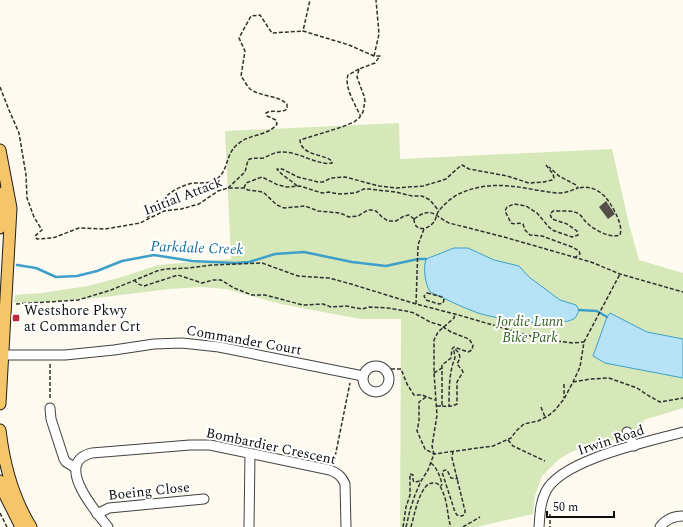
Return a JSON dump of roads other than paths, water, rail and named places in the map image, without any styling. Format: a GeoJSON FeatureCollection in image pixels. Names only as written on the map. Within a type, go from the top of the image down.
{"type":"FeatureCollection","features":[{"type":"Feature","properties":{"kind":"main road"},"geometry":{"type":"LineString","coordinates":[[0,150],[11,208],[1,355],[0,404]]}},
{"type":"Feature","properties":{"kind":"main road"},"geometry":{"type":"LineString","coordinates":[[0,228],[7,183]]}},
{"type":"Feature","properties":{"kind":"main road"},"geometry":{"type":"LineString","coordinates":[[0,430],[8,471],[18,500],[31,527]]}},
{"type":"Feature","properties":{"kind":"main road"},"geometry":{"type":"LineString","coordinates":[[0,481],[20,527]]}},
{"type":"Feature","properties":{"kind":"street","name":"Commander Court"},"geometry":{"type":"LineString","coordinates":[[1,355],[70,355],[154,344],[182,343],[219,347],[363,376]]}},
{"type":"Feature","properties":{"kind":"street"},"geometry":{"type":"LineString","coordinates":[[50,406],[51,419],[64,459],[74,467],[74,472],[87,499],[108,527]]}},
{"type":"Feature","properties":{"kind":"street"},"geometry":{"type":"LineString","coordinates":[[627,432],[634,446]]}},
{"type":"Feature","properties":{"kind":"street","name":"Irwin Road"},"geometry":{"type":"LineString","coordinates":[[540,527],[541,503],[551,481],[574,467],[598,456],[683,432]]}},
{"type":"Feature","properties":{"kind":"street","name":"Bombardier Crescent"},"geometry":{"type":"LineString","coordinates":[[74,467],[82,457],[92,453],[190,445],[210,445],[330,470],[344,479],[346,489],[346,527]]}},
{"type":"Feature","properties":{"kind":"street"},"geometry":{"type":"LineString","coordinates":[[249,527],[250,454]]}},
{"type":"Feature","properties":{"kind":"street","name":"Boeing Close"},"geometry":{"type":"LineString","coordinates":[[97,514],[109,508],[204,500]]}},
{"type":"Feature","properties":{"kind":"street"},"geometry":{"type":"LineString","coordinates":[[660,527],[672,517],[683,516]]}},
{"type":"Feature","properties":{"kind":"water"},"geometry":{"type":"Polygon","coordinates":[[[454,248],[468,248],[494,260],[519,266],[529,277],[560,300],[576,305],[579,310],[575,318],[556,323],[543,323],[498,318],[472,311],[430,292],[425,276],[426,259],[454,248]]]}},
{"type":"Feature","properties":{"kind":"water"},"geometry":{"type":"Polygon","coordinates":[[[610,313],[647,332],[683,339],[683,378],[605,363],[593,356],[607,317],[610,313]]]}},
{"type":"Feature","properties":{"kind":"waterway","name":"Parkdale Creek"},"geometry":{"type":"LineString","coordinates":[[17,265],[36,268],[56,277],[77,276],[97,271],[122,261],[154,255],[192,261],[235,263],[249,262],[275,254],[304,252],[352,262],[386,266],[418,259],[426,259]]}},
{"type":"Feature","properties":{"kind":"waterway","name":"Parkdale Creek"},"geometry":{"type":"LineString","coordinates":[[579,310],[597,311],[607,317]]}},
{"type":"Feature","properties":{"kind":"place","name":"Westshore Pkwy at Commander Crt"},"geometry":{"type":"Point","coordinates":[16,318]}},
{"type":"Feature","properties":{"kind":"park label","name":"Jordie Lunn Bike Park"},"geometry":{"type":"Point","coordinates":[530,330]}}]}
